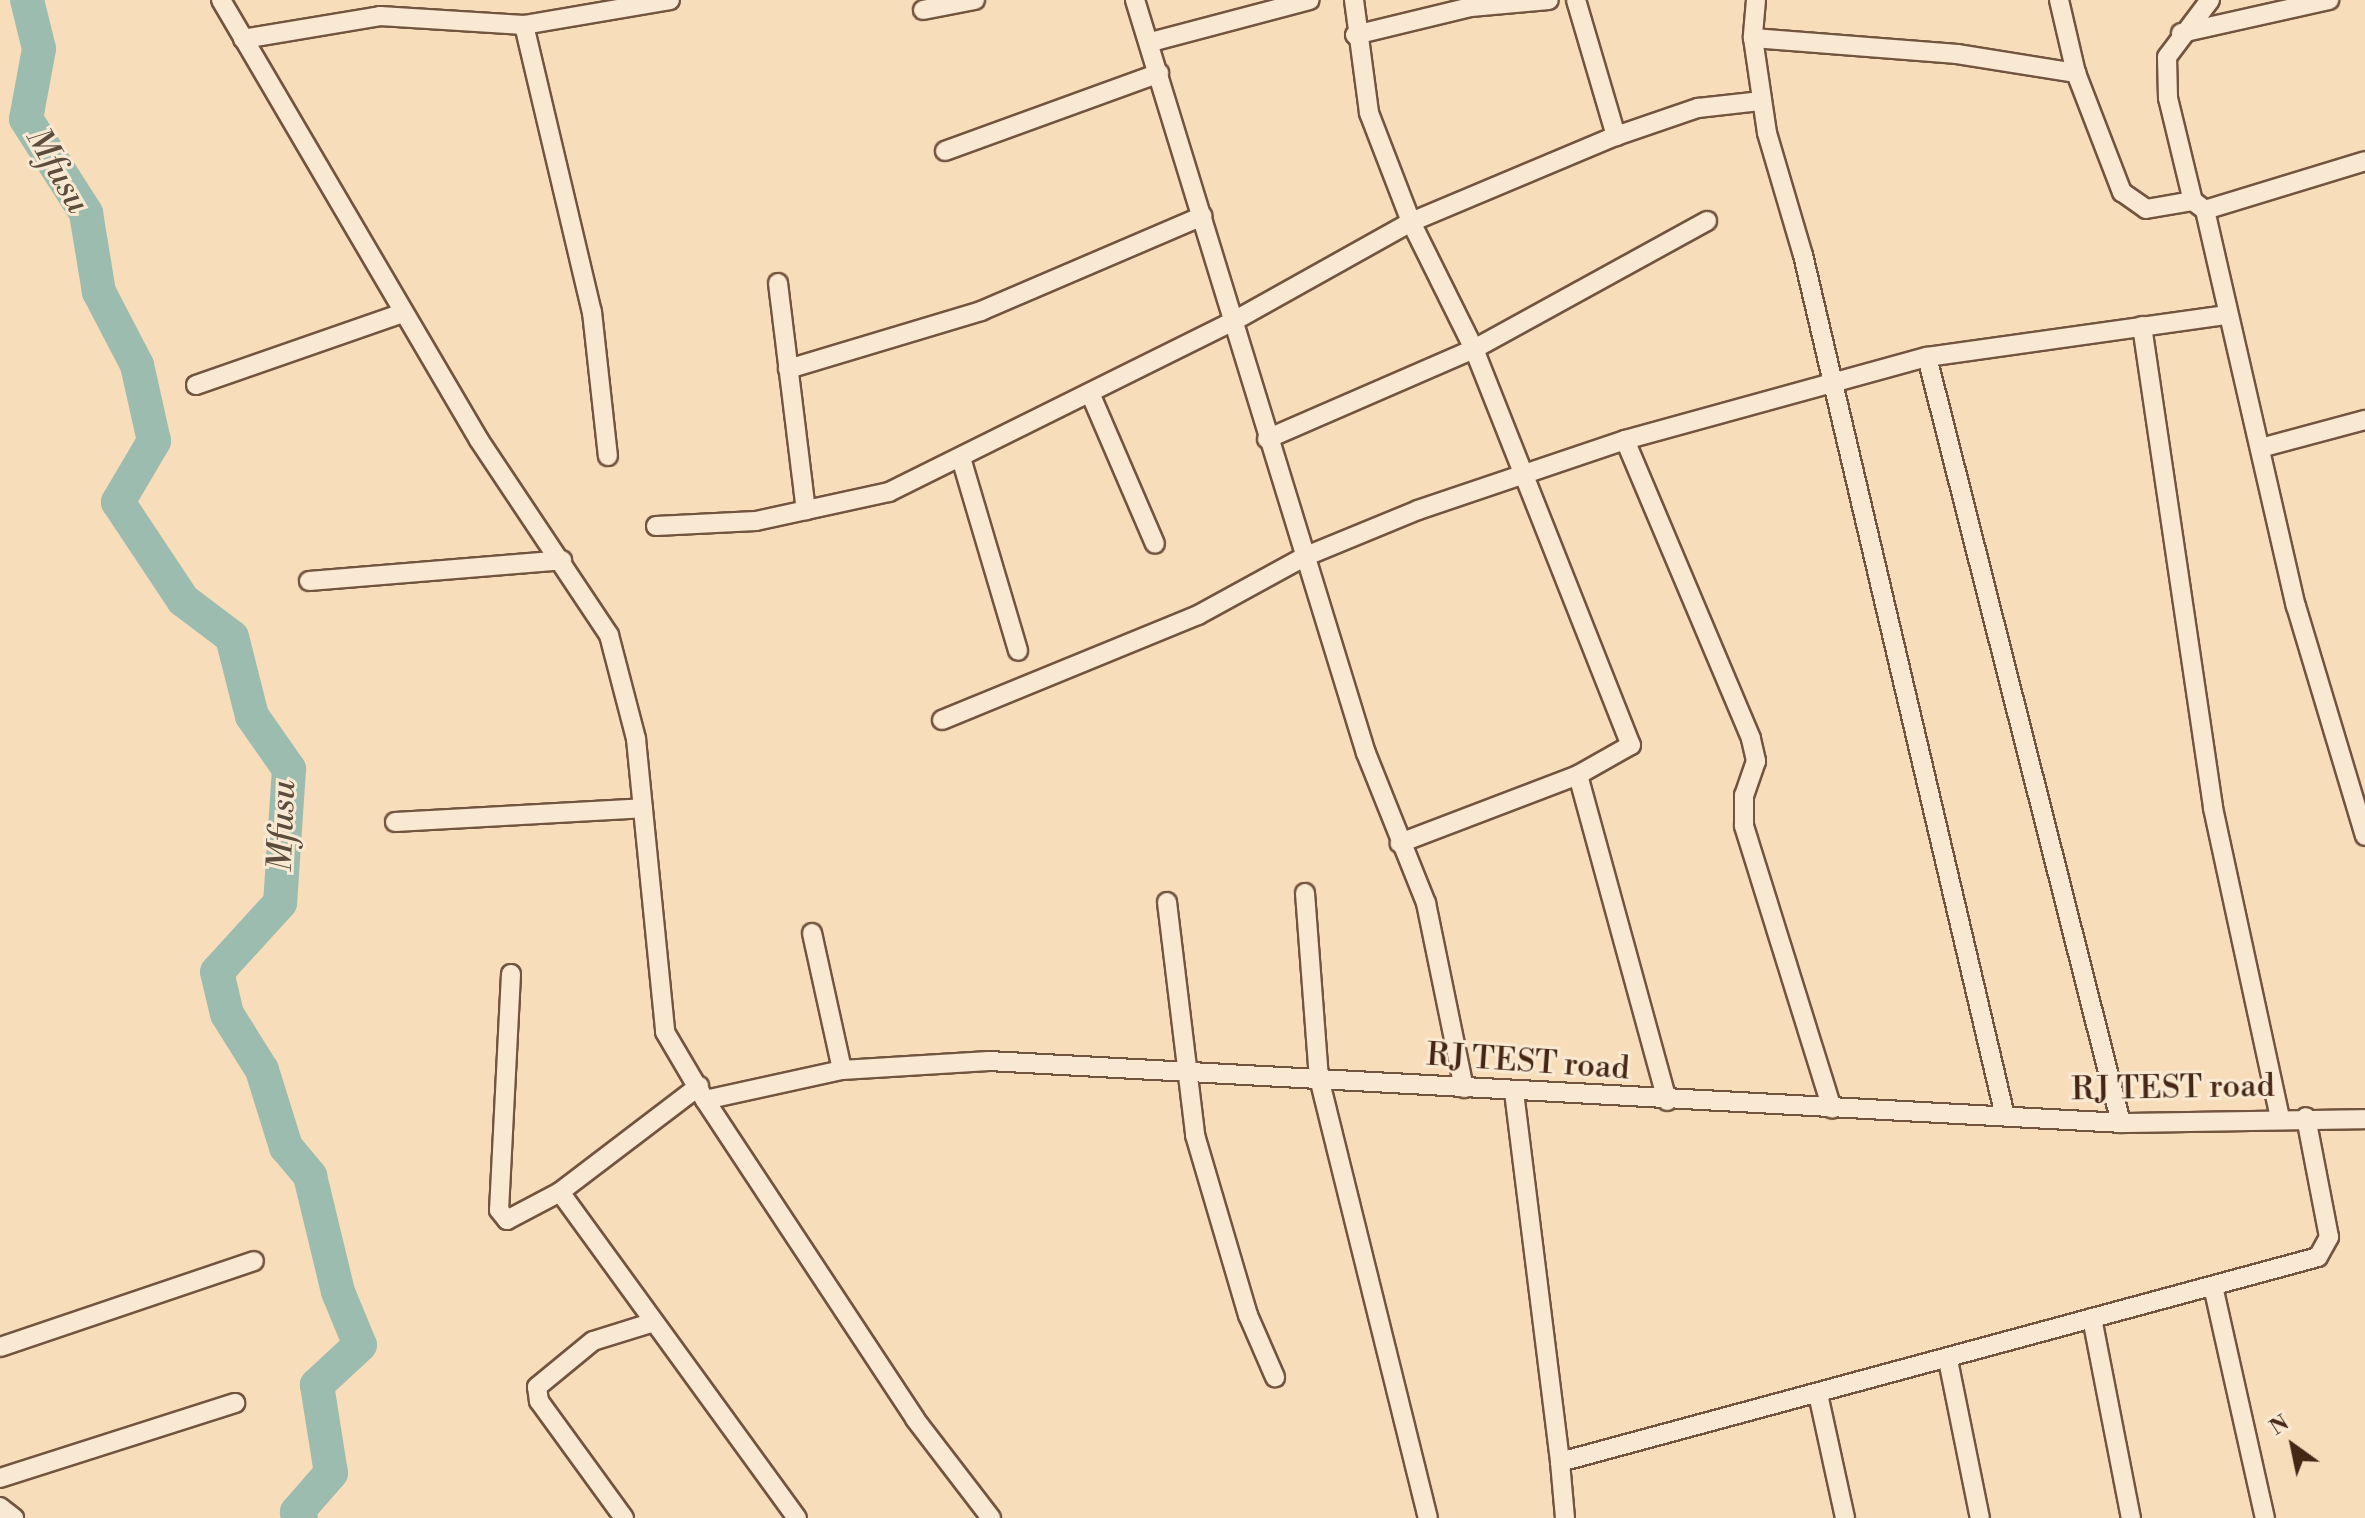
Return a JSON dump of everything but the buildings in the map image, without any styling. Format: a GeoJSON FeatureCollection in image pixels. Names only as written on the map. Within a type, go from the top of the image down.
{"type":"FeatureCollection","features":[{"type":"Feature","properties":{"kind":"street"},"geometry":{"type":"LineString","coordinates":[[221,0],[403,313],[609,635],[636,739],[665,1032],[915,1419],[991,1518]]}},
{"type":"Feature","properties":{"kind":"street"},"geometry":{"type":"LineString","coordinates":[[243,39],[380,16],[524,25],[670,0]]}},
{"type":"Feature","properties":{"kind":"street"},"geometry":{"type":"LineString","coordinates":[[923,10],[975,0]]}},
{"type":"Feature","properties":{"kind":"street"},"geometry":{"type":"LineString","coordinates":[[1135,0],[1151,42],[1304,557],[1439,950],[1464,1088]]}},
{"type":"Feature","properties":{"kind":"street"},"geometry":{"type":"LineString","coordinates":[[1151,42],[1310,0]]}},
{"type":"Feature","properties":{"kind":"street"},"geometry":{"type":"LineString","coordinates":[[1354,0],[1355,35],[1369,113],[1411,222],[1474,349],[1630,735],[1627,750],[1578,775],[1400,843]]}},
{"type":"Feature","properties":{"kind":"street"},"geometry":{"type":"LineString","coordinates":[[1355,35],[1471,7],[1549,0]]}},
{"type":"Feature","properties":{"kind":"street"},"geometry":{"type":"LineString","coordinates":[[1576,0],[1616,136]]}},
{"type":"Feature","properties":{"kind":"street"},"geometry":{"type":"LineString","coordinates":[[1756,0],[1753,38],[1760,101],[1832,377],[2005,1116]]}},
{"type":"Feature","properties":{"kind":"street"},"geometry":{"type":"LineString","coordinates":[[2059,0],[2076,73],[2114,177],[2132,203],[2146,209],[2199,206],[2365,161]]}},
{"type":"Feature","properties":{"kind":"street"},"geometry":{"type":"LineString","coordinates":[[2210,0],[2181,33],[2167,57],[2168,98],[2199,206],[2225,315],[2264,447],[2296,606],[2365,836]]}},
{"type":"Feature","properties":{"kind":"street"},"geometry":{"type":"LineString","coordinates":[[2181,33],[2329,0]]}},
{"type":"Feature","properties":{"kind":"street"},"geometry":{"type":"LineString","coordinates":[[524,25],[592,312],[608,456]]}},
{"type":"Feature","properties":{"kind":"street"},"geometry":{"type":"LineString","coordinates":[[1753,38],[1957,54],[2076,73]]}},
{"type":"Feature","properties":{"kind":"street"},"geometry":{"type":"LineString","coordinates":[[945,151],[1159,73]]}},
{"type":"Feature","properties":{"kind":"street"},"geometry":{"type":"LineString","coordinates":[[656,526],[806,510],[889,492],[1232,322],[1411,222],[1616,136],[1698,108],[1760,101]]}},
{"type":"Feature","properties":{"kind":"street"},"geometry":{"type":"LineString","coordinates":[[788,369],[981,311],[1203,216]]}},
{"type":"Feature","properties":{"kind":"street"},"geometry":{"type":"LineString","coordinates":[[1267,439],[1474,349],[1707,221]]}},
{"type":"Feature","properties":{"kind":"street"},"geometry":{"type":"LineString","coordinates":[[778,283],[806,510]]}},
{"type":"Feature","properties":{"kind":"street"},"geometry":{"type":"LineString","coordinates":[[196,385],[403,313]]}},
{"type":"Feature","properties":{"kind":"street"},"geometry":{"type":"LineString","coordinates":[[942,720],[1198,615],[1304,557],[1523,473],[1625,440],[1832,377],[1927,357],[2225,315]]}},
{"type":"Feature","properties":{"kind":"street"},"geometry":{"type":"LineString","coordinates":[[2142,326],[2213,808],[2280,1118]]}},
{"type":"Feature","properties":{"kind":"street"},"geometry":{"type":"LineString","coordinates":[[1927,357],[2121,1123]]}},
{"type":"Feature","properties":{"kind":"street"},"geometry":{"type":"LineString","coordinates":[[1090,393],[1155,544]]}},
{"type":"Feature","properties":{"kind":"street"},"geometry":{"type":"LineString","coordinates":[[2264,447],[2365,420]]}},
{"type":"Feature","properties":{"kind":"street"},"geometry":{"type":"LineString","coordinates":[[1625,440],[1751,739],[1756,761],[1744,795],[1744,826],[1832,1109]]}},
{"type":"Feature","properties":{"kind":"street"},"geometry":{"type":"LineString","coordinates":[[961,458],[1018,651]]}},
{"type":"Feature","properties":{"kind":"street"},"geometry":{"type":"LineString","coordinates":[[309,581],[562,560]]}},
{"type":"Feature","properties":{"kind":"street"},"geometry":{"type":"LineString","coordinates":[[1578,775],[1667,1101]]}},
{"type":"Feature","properties":{"kind":"street"},"geometry":{"type":"LineString","coordinates":[[395,822],[643,808]]}},
{"type":"Feature","properties":{"kind":"street"},"geometry":{"type":"LineString","coordinates":[[1305,893],[1319,1078],[1428,1518]]}},
{"type":"Feature","properties":{"kind":"street"},"geometry":{"type":"LineString","coordinates":[[1167,902],[1192,1070],[1195,1135],[1248,1315],[1275,1377]]}},
{"type":"Feature","properties":{"kind":"street"},"geometry":{"type":"LineString","coordinates":[[812,933],[842,1070]]}},
{"type":"Feature","properties":{"kind":"street"},"geometry":{"type":"LineString","coordinates":[[511,974],[499,1210],[507,1220],[519,1219],[702,1093]]}},
{"type":"Feature","properties":{"kind":"street","name":"RJ TEST road"},"geometry":{"type":"LineString","coordinates":[[702,1093],[842,1070],[989,1061],[1192,1070],[1667,1101],[2121,1123],[2306,1117],[2365,1119]]}},
{"type":"Feature","properties":{"kind":"street"},"geometry":{"type":"LineString","coordinates":[[1514,1092],[1565,1518]]}},
{"type":"Feature","properties":{"kind":"street"},"geometry":{"type":"LineString","coordinates":[[1560,1462],[1948,1360],[2213,1286],[2327,1250],[2306,1117]]}},
{"type":"Feature","properties":{"kind":"street"},"geometry":{"type":"LineString","coordinates":[[560,1192],[651,1323],[797,1518]]}},
{"type":"Feature","properties":{"kind":"street"},"geometry":{"type":"LineString","coordinates":[[0,1347],[254,1261]]}},
{"type":"Feature","properties":{"kind":"street"},"geometry":{"type":"LineString","coordinates":[[2213,1286],[2265,1518]]}},
{"type":"Feature","properties":{"kind":"street"},"geometry":{"type":"LineString","coordinates":[[2092,1318],[2131,1518]]}},
{"type":"Feature","properties":{"kind":"street"},"geometry":{"type":"LineString","coordinates":[[624,1518],[539,1401],[537,1387],[593,1341],[651,1323]]}},
{"type":"Feature","properties":{"kind":"street"},"geometry":{"type":"LineString","coordinates":[[1948,1360],[1980,1518]]}},
{"type":"Feature","properties":{"kind":"street"},"geometry":{"type":"LineString","coordinates":[[1818,1394],[1845,1518]]}},
{"type":"Feature","properties":{"kind":"street"},"geometry":{"type":"LineString","coordinates":[[0,1478],[235,1403]]}},
{"type":"Feature","properties":{"kind":"street"},"geometry":{"type":"LineString","coordinates":[[0,1507],[14,1518]]}},
{"type":"Feature","properties":{"kind":"waterway","name":"Mfusu"},"geometry":{"type":"LineString","coordinates":[[27,0],[39,49],[26,119],[86,213],[99,292],[137,365],[154,441],[118,502],[183,600],[232,637],[252,716],[289,769],[280,903],[217,972],[227,1014],[262,1070],[286,1147],[310,1176],[338,1292],[360,1345],[317,1385],[331,1473],[297,1512],[301,1518]]}}]}
